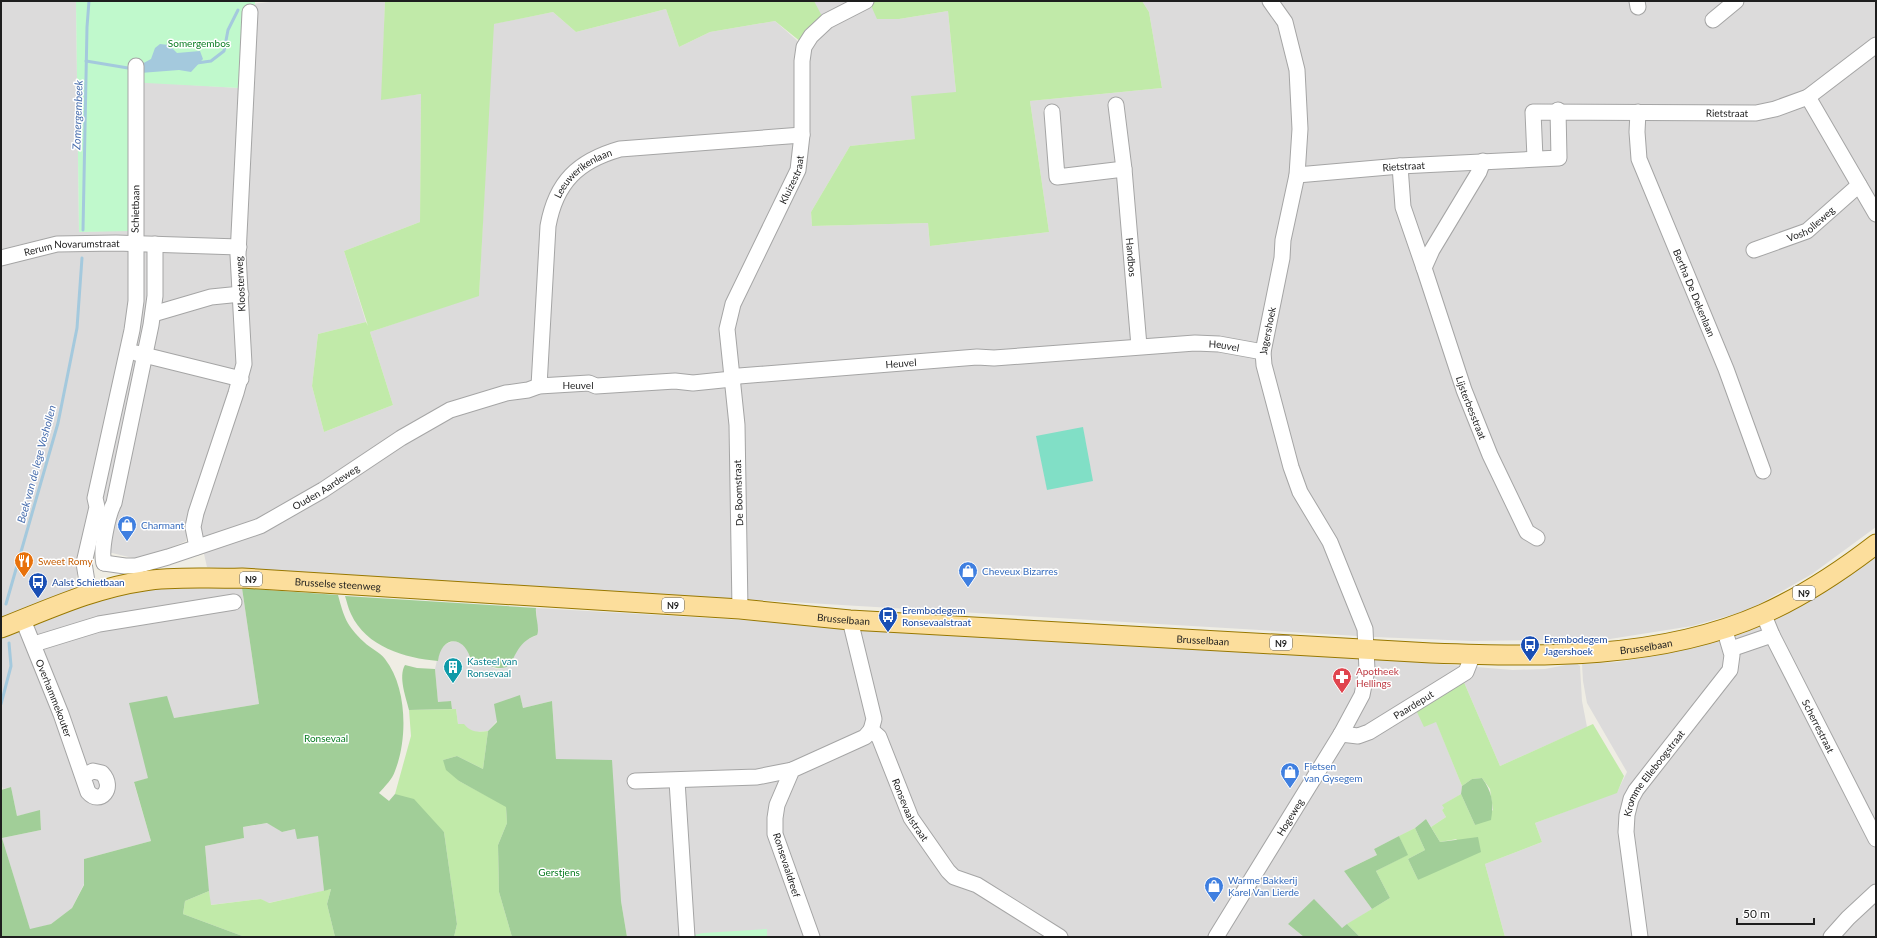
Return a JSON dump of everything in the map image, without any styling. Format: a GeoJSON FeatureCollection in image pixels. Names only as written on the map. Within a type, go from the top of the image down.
{"type":"FeatureCollection","features":[{"type":"Feature","properties":{"kind":"main road","name":"Brusselbaan"},"geometry":{"type":"LineString","coordinates":[[506,594],[740,609],[850,620],[1506,656],[1616,651],[1668,643],[1724,628],[1763,614],[1784,604],[1836,573],[1876,544]]}},
{"type":"Feature","properties":{"kind":"main road","name":"Brusselse steenweg"},"geometry":{"type":"LineString","coordinates":[[1,628],[89,594],[142,581],[169,578],[242,578],[506,594]]}},
{"type":"Feature","properties":{"kind":"street","name":"Kluizestraat"},"geometry":{"type":"LineString","coordinates":[[732,379],[730,373],[727,329],[733,304],[798,170],[802,135],[802,61],[804,48],[812,36],[827,21],[866,1]]}},
{"type":"Feature","properties":{"kind":"street","name":"Jagershoek"},"geometry":{"type":"LineString","coordinates":[[1270,1],[1285,22],[1297,70],[1300,129],[1297,175],[1283,240],[1282,258],[1263,352],[1264,365],[1295,479],[1303,498],[1330,542],[1365,629],[1367,649]]}},
{"type":"Feature","properties":{"kind":"street"},"geometry":{"type":"LineString","coordinates":[[1714,20],[1736,1]]}},
{"type":"Feature","properties":{"kind":"street","name":"Kloosterweg"},"geometry":{"type":"LineString","coordinates":[[197,547],[193,527],[196,513],[241,379],[244,364],[238,247],[250,12]]}},
{"type":"Feature","properties":{"kind":"street","name":"Rietstraat"},"geometry":{"type":"LineString","coordinates":[[1535,158],[1533,112],[1558,110],[1756,113],[1775,109],[1808,97],[1876,45]]}},
{"type":"Feature","properties":{"kind":"street","name":"Schietbaan"},"geometry":{"type":"LineString","coordinates":[[104,563],[102,557],[104,509],[96,498],[133,326],[136,301],[136,70]]}},
{"type":"Feature","properties":{"kind":"street"},"geometry":{"type":"LineString","coordinates":[[1808,97],[1876,214]]}},
{"type":"Feature","properties":{"kind":"street","name":"Handbos"},"geometry":{"type":"LineString","coordinates":[[1116,105],[1124,169],[1139,346]]}},
{"type":"Feature","properties":{"kind":"street","name":"Rietstraat"},"geometry":{"type":"LineString","coordinates":[[1297,175],[1400,166],[1535,158],[1560,158],[1558,110]]}},
{"type":"Feature","properties":{"kind":"street"},"geometry":{"type":"LineString","coordinates":[[1052,112],[1058,177],[1124,169]]}},
{"type":"Feature","properties":{"kind":"street","name":"Bertha De Dekenlaan"},"geometry":{"type":"LineString","coordinates":[[1638,112],[1636,132],[1640,159],[1726,369],[1763,471]]}},
{"type":"Feature","properties":{"kind":"street","name":"Leeuwerikenlaan"},"geometry":{"type":"LineString","coordinates":[[539,386],[548,226],[554,202],[562,186],[572,174],[587,162],[604,154],[620,149],[802,135]]}},
{"type":"Feature","properties":{"kind":"street"},"geometry":{"type":"LineString","coordinates":[[1424,268],[1432,250],[1479,172],[1483,161]]}},
{"type":"Feature","properties":{"kind":"street","name":"Lijsterbesstraat"},"geometry":{"type":"LineString","coordinates":[[1400,166],[1403,207],[1464,390],[1490,455],[1527,532],[1537,538]]}},
{"type":"Feature","properties":{"kind":"street","name":"Vosholleweg"},"geometry":{"type":"LineString","coordinates":[[1754,250],[1807,231],[1859,185]]}},
{"type":"Feature","properties":{"kind":"street","name":"Rerum Novarumstraat"},"geometry":{"type":"LineString","coordinates":[[1,258],[57,244],[135,243],[238,247]]}},
{"type":"Feature","properties":{"kind":"street","name":"Schietbaan"},"geometry":{"type":"LineString","coordinates":[[89,594],[84,563],[104,509],[114,503],[153,314],[155,296],[155,244]]}},
{"type":"Feature","properties":{"kind":"street"},"geometry":{"type":"LineString","coordinates":[[153,314],[210,296],[241,294]]}},
{"type":"Feature","properties":{"kind":"street","name":"Heuvel"},"geometry":{"type":"LineString","coordinates":[[539,386],[589,383],[596,386],[675,381],[693,383],[732,379],[739,376],[919,361],[1195,343],[1219,344],[1263,352]]}},
{"type":"Feature","properties":{"kind":"street"},"geometry":{"type":"LineString","coordinates":[[127,351],[241,379]]}},
{"type":"Feature","properties":{"kind":"street","name":"De Boomstraat"},"geometry":{"type":"LineString","coordinates":[[732,379],[736,425],[740,609]]}},
{"type":"Feature","properties":{"kind":"street","name":"Ouden Aardeweg"},"geometry":{"type":"LineString","coordinates":[[104,563],[136,566],[168,557],[260,526],[323,490],[354,471],[401,438],[450,410],[506,393],[528,390],[539,386]]}},
{"type":"Feature","properties":{"kind":"street"},"geometry":{"type":"LineString","coordinates":[[168,557],[169,578]]}},
{"type":"Feature","properties":{"kind":"street"},"geometry":{"type":"LineString","coordinates":[[86,575],[95,567],[104,563]]}},
{"type":"Feature","properties":{"kind":"street"},"geometry":{"type":"LineString","coordinates":[[34,644],[98,624],[234,602]]}},
{"type":"Feature","properties":{"kind":"street","name":"Scherrestraat"},"geometry":{"type":"LineString","coordinates":[[1763,614],[1772,635],[1876,839]]}},
{"type":"Feature","properties":{"kind":"street","name":"Overhammekouter"},"geometry":{"type":"LineString","coordinates":[[23,620],[34,644],[83,776]]}},
{"type":"Feature","properties":{"kind":"street"},"geometry":{"type":"LineString","coordinates":[[635,781],[677,781],[757,776],[792,770],[865,737],[872,730],[874,718],[850,620]]}},
{"type":"Feature","properties":{"kind":"street","name":"Kromme Elleboogstraat"},"geometry":{"type":"LineString","coordinates":[[1640,937],[1626,832],[1627,815],[1631,799],[1636,790],[1670,745],[1730,670],[1733,659],[1724,628]]}},
{"type":"Feature","properties":{"kind":"street"},"geometry":{"type":"LineString","coordinates":[[1731,650],[1772,635]]}},
{"type":"Feature","properties":{"kind":"street","name":"Hogeweg"},"geometry":{"type":"LineString","coordinates":[[1216,937],[1341,734],[1362,695],[1367,670],[1367,649]]}},
{"type":"Feature","properties":{"kind":"street","name":"Paardeput"},"geometry":{"type":"LineString","coordinates":[[1341,734],[1358,736],[1369,732],[1466,672],[1473,654]]}},
{"type":"Feature","properties":{"kind":"street","name":"Ronsevaalstraat"},"geometry":{"type":"LineString","coordinates":[[872,730],[880,737],[912,818],[948,871],[954,877],[977,885],[1060,937]]}},
{"type":"Feature","properties":{"kind":"street","name":"Ronsevaaldreef"},"geometry":{"type":"LineString","coordinates":[[792,770],[777,805],[775,834],[812,937]]}},
{"type":"Feature","properties":{"kind":"street"},"geometry":{"type":"LineString","coordinates":[[677,781],[687,937]]}},
{"type":"Feature","properties":{"kind":"street"},"geometry":{"type":"LineString","coordinates":[[1831,937],[1848,918],[1876,892]]}},
{"type":"Feature","properties":{"kind":"shaded area"},"geometry":{"type":"Polygon","coordinates":[[[1,1],[76,1],[79,232],[131,230],[128,81],[239,88],[243,5],[279,1],[385,1],[382,99],[421,94],[420,222],[344,251],[366,322],[318,334],[312,386],[324,432],[393,405],[370,332],[479,295],[493,24],[553,12],[576,32],[666,9],[679,47],[710,32],[775,21],[809,51],[813,1],[869,1],[899,19],[948,11],[956,92],[915,139],[850,146],[811,212],[812,226],[928,223],[930,246],[1049,232],[1030,101],[1162,88],[1149,12],[1142,1],[1876,1],[1876,527],[1812,574],[1749,610],[1692,626],[1610,639],[1472,641],[1375,637],[207,567],[197,523],[239,368],[188,522],[186,541],[146,558],[137,559],[83,546],[74,589],[1,618],[1,1]]]}},
{"type":"Feature","properties":{"kind":"shaded area"},"geometry":{"type":"Polygon","coordinates":[[[1876,555],[1876,937],[1505,937],[1485,864],[1542,842],[1535,823],[1617,792],[1627,772],[1587,703],[1582,664],[1617,662],[1655,656],[1744,633],[1789,612],[1876,555]]]}},
{"type":"Feature","properties":{"kind":"shaded area"},"geometry":{"type":"Polygon","coordinates":[[[172,587],[242,588],[259,704],[174,718],[148,778],[134,783],[151,841],[84,859],[84,884],[72,908],[51,924],[30,930],[2,838],[41,830],[40,811],[17,816],[11,787],[3,789],[1,784],[1,637],[59,613],[127,592],[172,587]]]}},
{"type":"Feature","properties":{"kind":"shaded area"},"geometry":{"type":"Polygon","coordinates":[[[536,608],[1292,652],[1513,670],[1545,669],[1576,663],[1580,666],[1582,701],[1587,727],[1500,766],[1463,680],[1436,721],[1462,786],[1461,794],[1443,805],[1444,808],[1442,810],[1446,817],[1431,827],[1426,819],[1415,828],[1374,849],[1377,855],[1344,871],[1372,909],[1342,928],[1288,924],[1304,937],[627,937],[621,901],[556,759],[552,701],[523,708],[520,695],[488,731],[476,732],[469,730],[464,725],[458,724],[456,709],[452,709],[451,701],[438,703],[435,669],[439,651],[446,644],[454,641],[461,643],[466,647],[470,657],[496,669],[504,668],[511,664],[519,646],[526,640],[537,635],[536,608]]]}},
{"type":"Feature","properties":{"kind":"shaded area"},"geometry":{"type":"Polygon","coordinates":[[[268,823],[282,832],[295,829],[318,835],[324,891],[268,903],[261,899],[210,905],[205,846],[244,838],[243,827],[268,823]]]}},
{"type":"Feature","properties":{"kind":"green space","name":"Somergembos"},"geometry":{"type":"Polygon","coordinates":[[[76,1],[255,1],[255,5],[244,6],[240,88],[128,82],[131,231],[79,232],[76,1]]]}},
{"type":"Feature","properties":{"kind":"green space"},"geometry":{"type":"Polygon","coordinates":[[[385,1],[814,1],[823,18],[805,30],[801,42],[775,21],[710,32],[679,47],[666,9],[576,32],[553,12],[494,24],[479,296],[370,332],[393,405],[324,432],[312,386],[318,334],[366,322],[368,326],[344,251],[420,222],[421,94],[381,100],[385,1]]]}},
{"type":"Feature","properties":{"kind":"green space"},"geometry":{"type":"Polygon","coordinates":[[[869,1],[1142,1],[1149,12],[1162,88],[1030,101],[1049,232],[930,246],[928,223],[812,226],[811,212],[850,146],[915,139],[911,96],[956,92],[948,11],[899,19],[877,19],[869,1]]]}},
{"type":"Feature","properties":{"kind":"green space"},"geometry":{"type":"Polygon","coordinates":[[[1083,427],[1093,481],[1047,490],[1036,436],[1083,427]]]}},
{"type":"Feature","properties":{"kind":"green space","name":"Ronsevaal"},"geometry":{"type":"Polygon","coordinates":[[[242,588],[338,595],[346,620],[353,631],[385,659],[392,670],[398,684],[401,698],[403,713],[402,744],[394,774],[379,793],[389,801],[395,794],[414,799],[444,832],[457,924],[454,937],[335,937],[327,904],[331,889],[324,891],[318,836],[297,839],[295,829],[282,832],[267,823],[243,827],[244,838],[205,846],[209,891],[185,901],[183,914],[245,937],[1,937],[1,790],[11,787],[17,816],[40,810],[41,830],[2,838],[30,929],[51,924],[72,908],[84,885],[84,859],[151,841],[134,782],[148,778],[129,703],[167,696],[174,718],[259,704],[242,588]]]}},
{"type":"Feature","properties":{"kind":"green space"},"geometry":{"type":"Polygon","coordinates":[[[345,596],[536,608],[538,632],[537,635],[526,641],[519,648],[507,667],[500,668],[488,665],[470,657],[462,645],[452,641],[443,647],[438,661],[413,657],[388,649],[376,643],[366,635],[351,614],[345,596]]]}},
{"type":"Feature","properties":{"kind":"green space"},"geometry":{"type":"Polygon","coordinates":[[[405,665],[417,668],[435,669],[438,702],[451,701],[452,709],[409,710],[402,681],[405,665]]]}},
{"type":"Feature","properties":{"kind":"green space"},"geometry":{"type":"Polygon","coordinates":[[[1463,680],[1500,766],[1593,724],[1624,776],[1617,793],[1535,823],[1542,842],[1485,864],[1505,937],[1360,937],[1347,924],[1390,898],[1376,871],[1407,855],[1399,836],[1415,828],[1425,850],[1408,859],[1418,880],[1423,877],[1457,839],[1440,842],[1431,827],[1446,817],[1442,810],[1444,808],[1442,805],[1461,794],[1475,825],[1493,810],[1490,789],[1482,778],[1472,779],[1462,786],[1436,722],[1424,727],[1416,710],[1463,680]]]}},
{"type":"Feature","properties":{"kind":"green space","name":"Gerstjens"},"geometry":{"type":"Polygon","coordinates":[[[520,695],[523,708],[552,701],[556,759],[612,760],[621,901],[627,937],[512,937],[499,892],[498,845],[507,823],[506,807],[459,781],[446,770],[443,760],[457,756],[483,769],[488,731],[497,722],[494,704],[520,695]]]}},
{"type":"Feature","properties":{"kind":"green space"},"geometry":{"type":"Polygon","coordinates":[[[456,709],[458,724],[464,724],[469,729],[475,731],[488,731],[483,769],[457,756],[443,760],[459,781],[506,806],[507,823],[498,845],[499,892],[512,937],[454,937],[457,924],[444,832],[395,794],[411,736],[409,710],[456,709]]]}},
{"type":"Feature","properties":{"kind":"green space"},"geometry":{"type":"Polygon","coordinates":[[[1482,778],[1488,788],[1492,802],[1491,820],[1475,825],[1461,794],[1462,786],[1472,779],[1482,778]]]}},
{"type":"Feature","properties":{"kind":"green space"},"geometry":{"type":"Polygon","coordinates":[[[1426,819],[1440,842],[1478,837],[1481,852],[1418,880],[1408,859],[1425,850],[1415,828],[1426,819]]]}},
{"type":"Feature","properties":{"kind":"green space"},"geometry":{"type":"Polygon","coordinates":[[[1399,836],[1408,855],[1376,871],[1390,898],[1372,909],[1344,871],[1377,855],[1374,849],[1399,836]]]}},
{"type":"Feature","properties":{"kind":"green space"},"geometry":{"type":"Polygon","coordinates":[[[331,889],[327,904],[335,937],[245,937],[183,914],[185,901],[209,891],[211,905],[261,899],[269,903],[331,889]]]}},
{"type":"Feature","properties":{"kind":"green space"},"geometry":{"type":"Polygon","coordinates":[[[1314,899],[1342,928],[1347,924],[1360,937],[1304,937],[1288,924],[1314,899]]]}},
{"type":"Feature","properties":{"kind":"green space"},"geometry":{"type":"Polygon","coordinates":[[[767,929],[767,937],[690,936],[703,933],[767,929]]]}},
{"type":"Feature","properties":{"kind":"water"},"geometry":{"type":"Polygon","coordinates":[[[160,44],[169,45],[177,53],[200,51],[203,59],[191,72],[179,70],[140,73],[140,65],[151,59],[155,48],[160,44]]]}},
{"type":"Feature","properties":{"kind":"waterway","name":"Zomergembeek"},"geometry":{"type":"LineString","coordinates":[[83,230],[87,27],[89,1]]}},
{"type":"Feature","properties":{"kind":"waterway"},"geometry":{"type":"LineString","coordinates":[[197,63],[211,61],[224,51],[228,30],[238,10]]}},
{"type":"Feature","properties":{"kind":"waterway"},"geometry":{"type":"LineString","coordinates":[[86,61],[128,68]]}},
{"type":"Feature","properties":{"kind":"waterway","name":"Beek van de lege Voshollen"},"geometry":{"type":"LineString","coordinates":[[6,604],[58,423],[77,328],[82,258]]}},
{"type":"Feature","properties":{"kind":"waterway","name":"Beek van de lege Voshollen"},"geometry":{"type":"LineString","coordinates":[[1,704],[11,666],[9,643]]}},
{"type":"Feature","properties":{"kind":"place","name":"Charmant"},"geometry":{"type":"Point","coordinates":[127,542]}},
{"type":"Feature","properties":{"kind":"place","name":"Sweet Romy"},"geometry":{"type":"Point","coordinates":[24,578]}},
{"type":"Feature","properties":{"kind":"place","name":"Cheveux Bizarres"},"geometry":{"type":"Point","coordinates":[968,588]}},
{"type":"Feature","properties":{"kind":"place","name":"Aalst Schietbaan"},"geometry":{"type":"Point","coordinates":[38,599]}},
{"type":"Feature","properties":{"kind":"place","name":"Erembodegem Ronsevaalstraat"},"geometry":{"type":"Point","coordinates":[888,633]}},
{"type":"Feature","properties":{"kind":"place","name":"Erembodegem Jagershoek"},"geometry":{"type":"Point","coordinates":[1530,662]}},
{"type":"Feature","properties":{"kind":"place","name":"Kasteel van Ronsevaal"},"geometry":{"type":"Point","coordinates":[453,684]}},
{"type":"Feature","properties":{"kind":"place","name":"Apotheek Hellings"},"geometry":{"type":"Point","coordinates":[1342,694]}},
{"type":"Feature","properties":{"kind":"place","name":"Fietsen van Gysegem"},"geometry":{"type":"Point","coordinates":[1290,789]}},
{"type":"Feature","properties":{"kind":"place","name":"Warme Bakkerij Karel Van Lierde"},"geometry":{"type":"Point","coordinates":[1214,903]}}]}
